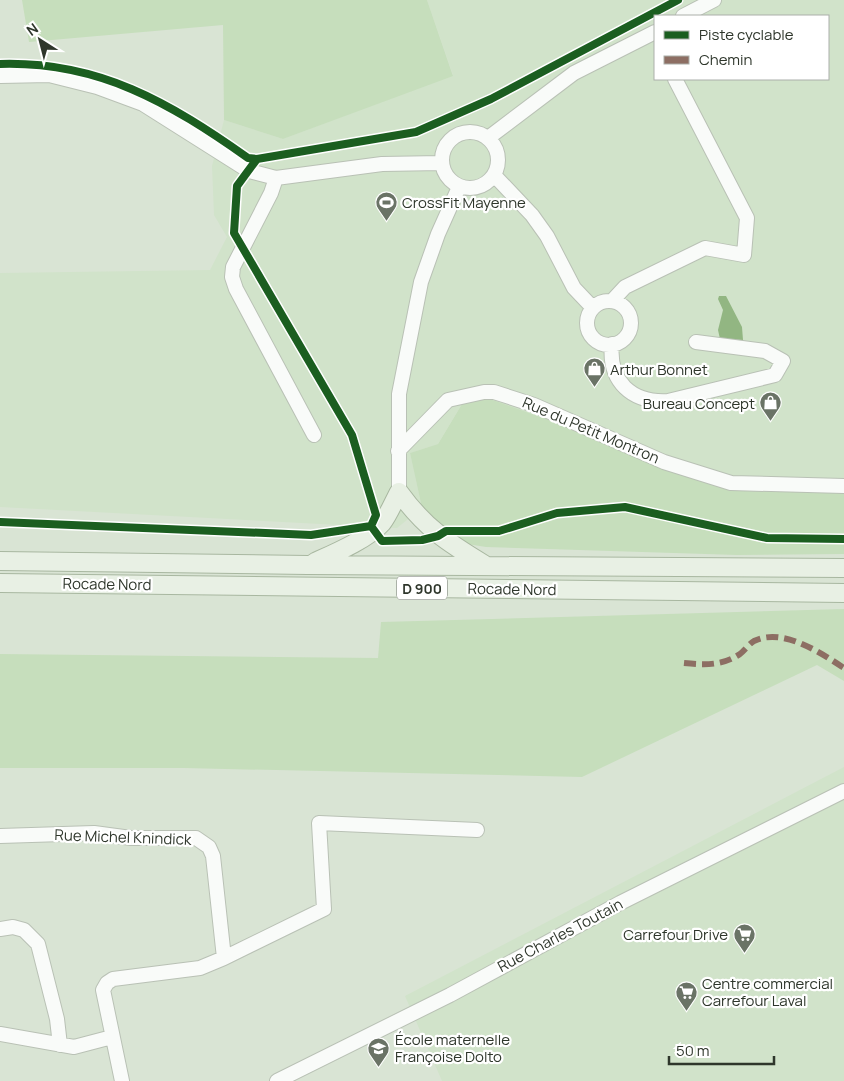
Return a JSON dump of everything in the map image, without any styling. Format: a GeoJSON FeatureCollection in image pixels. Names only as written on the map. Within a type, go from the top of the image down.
{"type":"FeatureCollection","features":[{"type":"Feature","properties":{"kind":"main road"},"geometry":{"type":"LineString","coordinates":[[308,565],[339,551],[374,530],[383,522],[399,492],[416,516],[443,540],[485,565]]}},
{"type":"Feature","properties":{"kind":"main road","name":"Rocade Nord"},"geometry":{"type":"LineString","coordinates":[[0,561],[844,568]]}},
{"type":"Feature","properties":{"kind":"main road","name":"Rocade Nord"},"geometry":{"type":"LineString","coordinates":[[0,582],[844,593]]}},
{"type":"Feature","properties":{"kind":"main road"},"geometry":{"type":"LineString","coordinates":[[798,593],[844,602]]}},
{"type":"Feature","properties":{"kind":"street"},"geometry":{"type":"LineString","coordinates":[[685,15],[714,0]]}},
{"type":"Feature","properties":{"kind":"street"},"geometry":{"type":"LineString","coordinates":[[488,138],[574,73],[654,35]]}},
{"type":"Feature","properties":{"kind":"street"},"geometry":{"type":"LineString","coordinates":[[0,76],[49,75],[97,87],[142,104],[249,171],[276,178],[382,164],[441,163]]}},
{"type":"Feature","properties":{"kind":"street"},"geometry":{"type":"LineString","coordinates":[[612,301],[625,287],[706,248],[744,255],[747,218],[676,80]]}},
{"type":"Feature","properties":{"kind":"street"},"geometry":{"type":"LineString","coordinates":[[470,132],[488,138],[497,152],[497,168],[494,175],[487,183],[479,187],[459,187],[447,177],[441,163],[442,154],[452,138],[470,132]]}},
{"type":"Feature","properties":{"kind":"street"},"geometry":{"type":"LineString","coordinates":[[494,175],[532,215],[547,236],[574,288],[593,308]]}},
{"type":"Feature","properties":{"kind":"street"},"geometry":{"type":"LineString","coordinates":[[276,178],[271,194],[233,267],[232,277],[249,315],[314,434]]}},
{"type":"Feature","properties":{"kind":"street"},"geometry":{"type":"LineString","coordinates":[[399,492],[399,394],[421,282],[438,234],[459,187]]}},
{"type":"Feature","properties":{"kind":"street"},"geometry":{"type":"LineString","coordinates":[[605,301],[612,301],[619,303],[629,312],[631,326],[625,338],[612,344],[601,343],[591,334],[588,320],[593,308],[605,301]]}},
{"type":"Feature","properties":{"kind":"street"},"geometry":{"type":"LineString","coordinates":[[612,344],[610,360],[615,375],[636,397],[651,402],[676,400],[775,375],[783,362],[765,351],[696,342]]}},
{"type":"Feature","properties":{"kind":"street","name":"Rue du Petit Montron"},"geometry":{"type":"LineString","coordinates":[[398,451],[448,400],[484,392],[494,392],[543,408],[664,462],[731,483],[844,486]]}},
{"type":"Feature","properties":{"kind":"street","name":"Rue Charles Toutain"},"geometry":{"type":"LineString","coordinates":[[277,1081],[450,995],[502,965],[620,903],[844,791]]}},
{"type":"Feature","properties":{"kind":"street"},"geometry":{"type":"LineString","coordinates":[[122,1081],[102,990],[107,983],[114,978],[200,968],[324,908],[319,823],[477,830]]}},
{"type":"Feature","properties":{"kind":"street","name":"Rue Michel Knindick"},"geometry":{"type":"LineString","coordinates":[[0,836],[94,833],[131,838],[196,838],[204,841],[213,856],[224,958]]}},
{"type":"Feature","properties":{"kind":"street"},"geometry":{"type":"LineString","coordinates":[[0,929],[13,927],[24,930],[38,944],[57,1019],[60,1045]]}},
{"type":"Feature","properties":{"kind":"street"},"geometry":{"type":"LineString","coordinates":[[0,1034],[74,1047],[112,1037]]}},
{"type":"Feature","properties":{"kind":"shaded area"},"geometry":{"type":"Polygon","coordinates":[[[22,0],[427,0],[453,76],[283,139],[224,120],[223,25],[29,42],[22,0]]]}},
{"type":"Feature","properties":{"kind":"shaded area"},"geometry":{"type":"Polygon","coordinates":[[[427,0],[844,0],[844,493],[745,491],[705,483],[574,429],[462,404],[438,444],[410,453],[422,508],[397,528],[0,507],[0,273],[210,270],[227,237],[214,215],[212,166],[224,120],[283,139],[453,75],[427,0]]]}},
{"type":"Feature","properties":{"kind":"shaded area"},"geometry":{"type":"Polygon","coordinates":[[[719,296],[726,296],[742,327],[743,340],[720,339],[718,330],[723,310],[718,299],[719,296]]]}},
{"type":"Feature","properties":{"kind":"shaded area"},"geometry":{"type":"Polygon","coordinates":[[[487,398],[574,429],[705,483],[745,491],[844,493],[844,554],[737,555],[486,547],[461,543],[422,508],[410,453],[438,444],[462,404],[487,398]]]}},
{"type":"Feature","properties":{"kind":"shaded area"},"geometry":{"type":"Polygon","coordinates":[[[844,609],[844,681],[817,665],[582,777],[184,768],[0,768],[0,654],[378,658],[381,622],[844,609]]]}},
{"type":"Feature","properties":{"kind":"shaded area"},"geometry":{"type":"Polygon","coordinates":[[[844,767],[844,1081],[442,1081],[405,996],[844,767]]]}},
{"type":"Feature","properties":{"kind":"marked path"},"geometry":{"type":"LineString","coordinates":[[684,663],[720,663],[740,654],[754,641],[777,637],[789,639],[813,649],[844,668]]}},
{"type":"Feature","properties":{"kind":"cycle path"},"geometry":{"type":"LineString","coordinates":[[371,526],[376,515],[352,435],[234,233],[237,186],[257,159],[416,132],[491,99],[678,0]]}},
{"type":"Feature","properties":{"kind":"cycle path"},"geometry":{"type":"LineString","coordinates":[[0,64],[36,65],[70,70],[132,89],[190,120],[248,158],[257,159]]}},
{"type":"Feature","properties":{"kind":"cycle path"},"geometry":{"type":"LineString","coordinates":[[0,522],[311,535],[371,526],[382,541],[422,540],[438,536],[446,531],[499,531],[557,513],[625,507],[767,538],[844,539]]}},
{"type":"Feature","properties":{"kind":"place","name":"CrossFit Mayenne"},"geometry":{"type":"Point","coordinates":[386,221]}},
{"type":"Feature","properties":{"kind":"place","name":"Arthur Bonnet"},"geometry":{"type":"Point","coordinates":[594,388]}},
{"type":"Feature","properties":{"kind":"place","name":"Bureau Concept"},"geometry":{"type":"Point","coordinates":[771,422]}},
{"type":"Feature","properties":{"kind":"place","name":"Carrefour Drive"},"geometry":{"type":"Point","coordinates":[744,953]}},
{"type":"Feature","properties":{"kind":"place","name":"Centre commercial Carrefour Laval"},"geometry":{"type":"Point","coordinates":[686,1011]}},
{"type":"Feature","properties":{"kind":"place","name":"École maternelle Françoise Dolto"},"geometry":{"type":"Point","coordinates":[379,1067]}}]}
